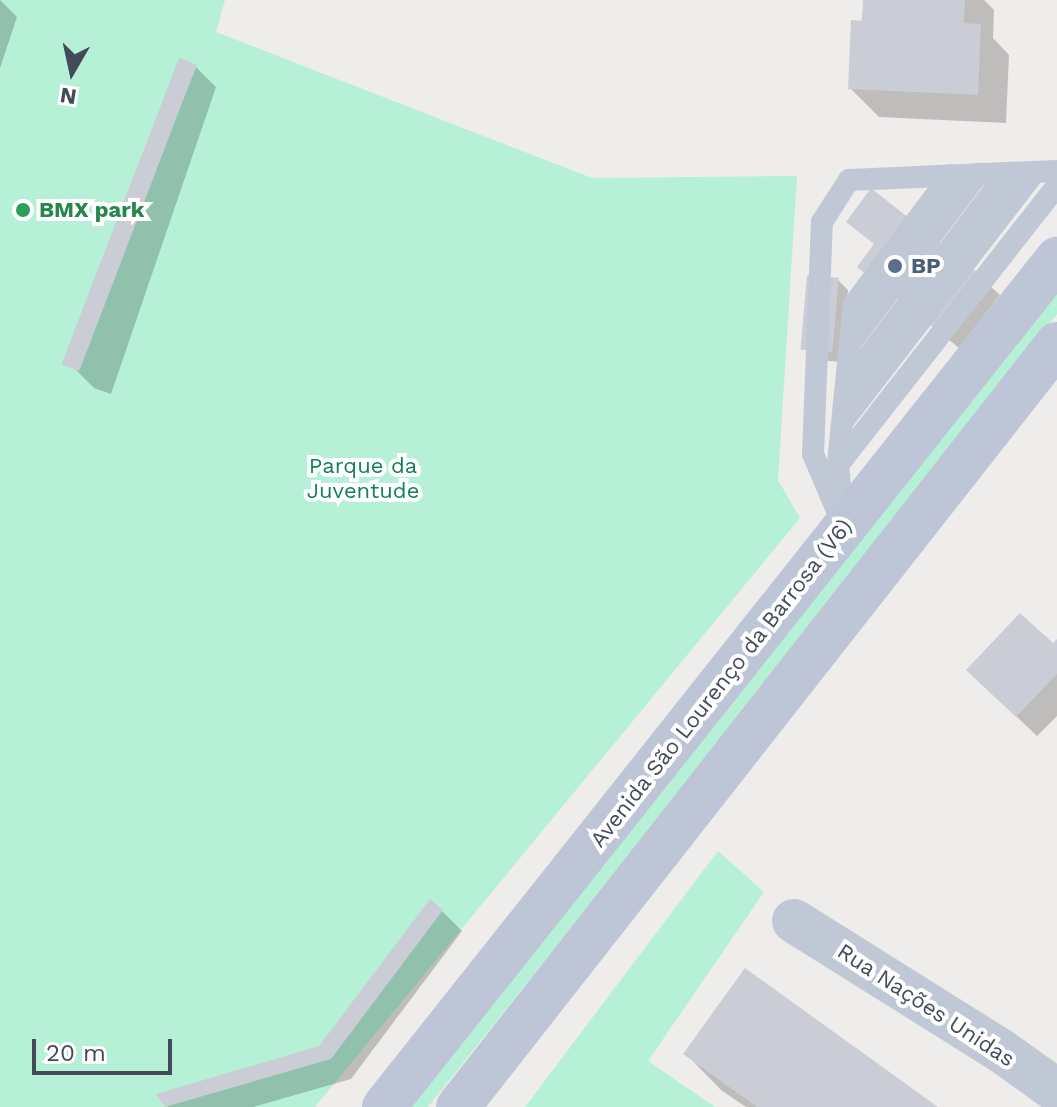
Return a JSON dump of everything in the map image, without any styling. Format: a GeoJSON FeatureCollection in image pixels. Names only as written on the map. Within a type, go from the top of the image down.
{"type":"FeatureCollection","features":[{"type":"Feature","properties":{"kind":"main road","name":"Avenida São Lourenço da Barrosa (V6)"},"geometry":{"type":"LineString","coordinates":[[384,1107],[1057,259]]}},
{"type":"Feature","properties":{"kind":"main road"},"geometry":{"type":"LineString","coordinates":[[458,1107],[1043,366],[1057,344]]}},
{"type":"Feature","properties":{"kind":"street","name":"Rua Nações Unidas"},"geometry":{"type":"LineString","coordinates":[[794,921],[1000,1050],[1057,1091]]}},
{"type":"Feature","properties":{"kind":"lane"},"geometry":{"type":"LineString","coordinates":[[844,527],[813,454],[822,222],[849,180],[1046,172]]}},
{"type":"Feature","properties":{"kind":"lane"},"geometry":{"type":"LineString","coordinates":[[842,423],[1046,172]]}},
{"type":"Feature","properties":{"kind":"lane"},"geometry":{"type":"LineString","coordinates":[[846,386],[1007,173]]}},
{"type":"Feature","properties":{"kind":"lane"},"geometry":{"type":"LineString","coordinates":[[850,344],[978,174]]}},
{"type":"Feature","properties":{"kind":"lane"},"geometry":{"type":"LineString","coordinates":[[844,527],[838,465],[854,304],[951,175]]}},
{"type":"Feature","properties":{"kind":"lane"},"geometry":{"type":"LineString","coordinates":[[838,465],[1057,186]]}},
{"type":"Feature","properties":{"kind":"green space","name":"Parque da Juventude"},"geometry":{"type":"Polygon","coordinates":[[[0,0],[225,0],[216,32],[592,178],[797,176],[778,480],[800,518],[315,1107],[0,1107],[0,0]]]}},
{"type":"Feature","properties":{"kind":"green space"},"geometry":{"type":"Polygon","coordinates":[[[1057,294],[1057,314],[989,404],[428,1107],[411,1107],[1057,294]]]}},
{"type":"Feature","properties":{"kind":"green space"},"geometry":{"type":"Polygon","coordinates":[[[718,851],[764,892],[648,1061],[715,1107],[525,1107],[718,851]]]}},
{"type":"Feature","properties":{"kind":"building"},"geometry":{"type":"Polygon","coordinates":[[[863,0],[965,0],[964,23],[981,24],[978,95],[848,89],[851,20],[862,21],[863,0]]]}},
{"type":"Feature","properties":{"kind":"building"},"geometry":{"type":"Polygon","coordinates":[[[179,58],[197,65],[79,371],[61,364],[179,58]]]}},
{"type":"Feature","properties":{"kind":"building"},"geometry":{"type":"Polygon","coordinates":[[[871,188],[992,284],[948,339],[857,267],[874,244],[846,222],[871,188]]]}},
{"type":"Feature","properties":{"kind":"building"},"geometry":{"type":"Polygon","coordinates":[[[807,275],[839,278],[832,353],[800,350],[807,275]]]}},
{"type":"Feature","properties":{"kind":"building"},"geometry":{"type":"Polygon","coordinates":[[[1020,613],[1053,643],[1057,639],[1057,674],[1016,717],[966,670],[1020,613]]]}},
{"type":"Feature","properties":{"kind":"building"},"geometry":{"type":"Polygon","coordinates":[[[430,899],[443,910],[331,1059],[165,1107],[156,1094],[319,1046],[430,899]]]}},
{"type":"Feature","properties":{"kind":"building"},"geometry":{"type":"Polygon","coordinates":[[[745,968],[938,1107],[757,1107],[683,1054],[745,968]]]}},
{"type":"Feature","properties":{"kind":"place","name":"BMX park"},"geometry":{"type":"Point","coordinates":[23,210]}},
{"type":"Feature","properties":{"kind":"place","name":"BP"},"geometry":{"type":"Point","coordinates":[895,266]}}]}
